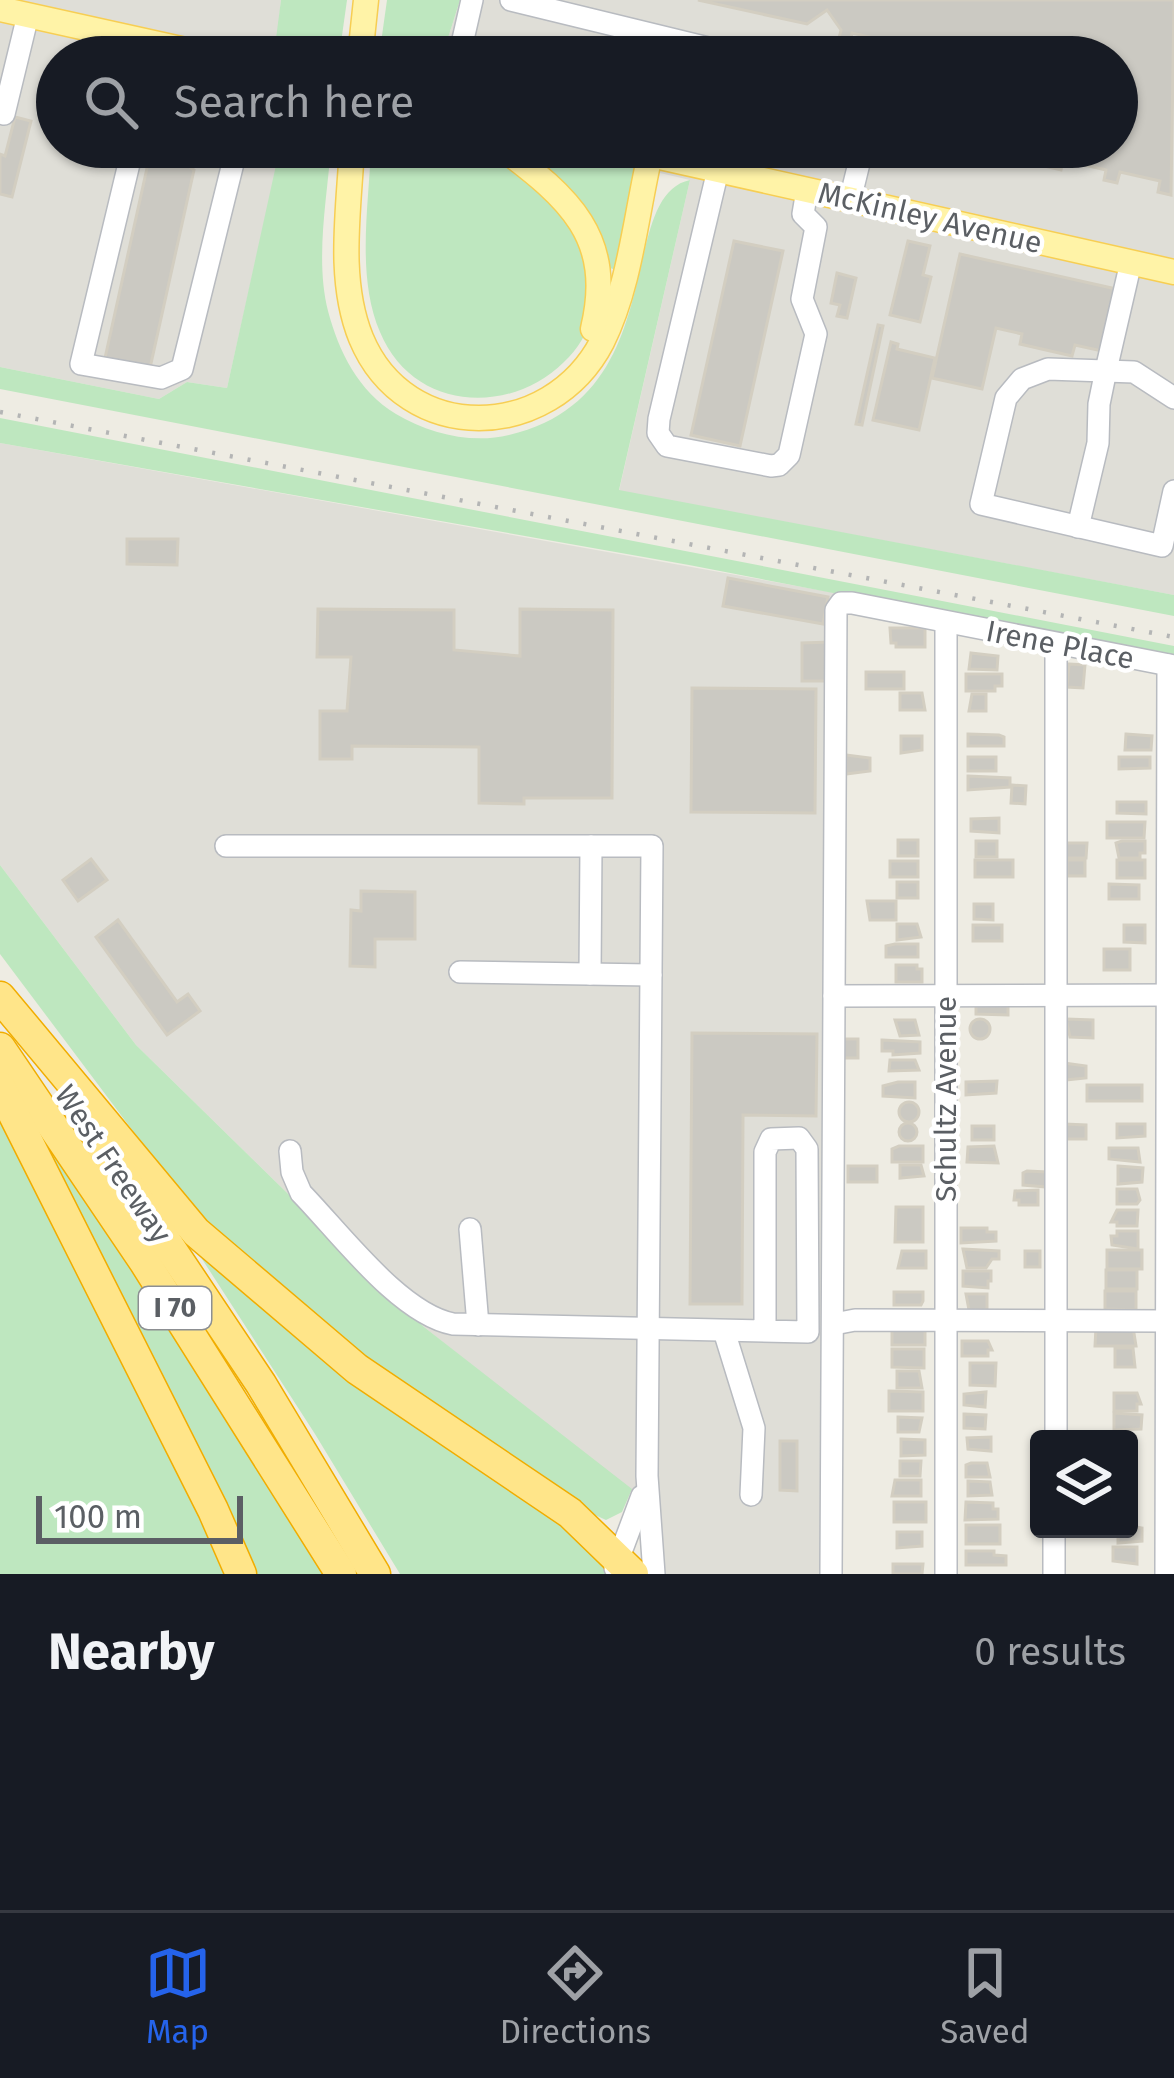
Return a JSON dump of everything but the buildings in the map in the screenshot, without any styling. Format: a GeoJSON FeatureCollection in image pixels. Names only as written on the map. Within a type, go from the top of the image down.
{"type":"FeatureCollection","features":[{"type":"Feature","properties":{"kind":"highway"},"geometry":{"type":"LineString","coordinates":[[0,999],[196,1232],[357,1369],[570,1513],[621,1569]]}},
{"type":"Feature","properties":{"kind":"highway","name":"West Freeway"},"geometry":{"type":"LineString","coordinates":[[0,999],[261,1384],[375,1574]]}},
{"type":"Feature","properties":{"kind":"highway","name":"West Freeway"},"geometry":{"type":"LineString","coordinates":[[0,1048],[204,1354],[341,1574]]}},
{"type":"Feature","properties":{"kind":"highway"},"geometry":{"type":"LineString","coordinates":[[0,1087],[241,1574]]}},
{"type":"Feature","properties":{"kind":"main road"},"geometry":{"type":"LineString","coordinates":[[362,36],[366,0]]}},
{"type":"Feature","properties":{"kind":"main road"},"geometry":{"type":"LineString","coordinates":[[0,9],[112,36]]}},
{"type":"Feature","properties":{"kind":"main road"},"geometry":{"type":"LineString","coordinates":[[351,168],[347,273],[364,344],[383,375],[426,406],[480,420],[522,413],[555,397],[602,342],[647,168]]}},
{"type":"Feature","properties":{"kind":"main road"},"geometry":{"type":"LineString","coordinates":[[529,168],[559,191],[591,241],[598,262],[598,304],[577,376]]}},
{"type":"Feature","properties":{"kind":"main road","name":"McKinley Avenue"},"geometry":{"type":"LineString","coordinates":[[709,168],[1174,272]]}},
{"type":"Feature","properties":{"kind":"street"},"geometry":{"type":"LineString","coordinates":[[464,36],[472,0]]}},
{"type":"Feature","properties":{"kind":"street"},"geometry":{"type":"LineString","coordinates":[[512,0],[548,4],[667,36]]}},
{"type":"Feature","properties":{"kind":"street"},"geometry":{"type":"LineString","coordinates":[[4,114],[28,15]]}},
{"type":"Feature","properties":{"kind":"street"},"geometry":{"type":"LineString","coordinates":[[92,36],[94,30]]}},
{"type":"Feature","properties":{"kind":"street"},"geometry":{"type":"LineString","coordinates":[[128,168],[81,364],[160,378],[182,369],[232,168]]}},
{"type":"Feature","properties":{"kind":"street"},"geometry":{"type":"LineString","coordinates":[[850,200],[858,168]]}},
{"type":"Feature","properties":{"kind":"street"},"geometry":{"type":"LineString","coordinates":[[718,170],[659,419],[658,434],[667,446],[770,466],[789,455],[816,334],[802,299],[816,227],[803,214],[807,190]]}},
{"type":"Feature","properties":{"kind":"street"},"geometry":{"type":"LineString","coordinates":[[1078,526],[1131,262]]}},
{"type":"Feature","properties":{"kind":"street"},"geometry":{"type":"LineString","coordinates":[[1174,398],[1134,372],[1048,369],[1022,379],[1006,398],[981,504],[1162,546],[1174,491]]}},
{"type":"Feature","properties":{"kind":"street","name":"Irene Place"},"geometry":{"type":"LineString","coordinates":[[834,996],[836,610],[841,603],[1171,666]]}},
{"type":"Feature","properties":{"kind":"street","name":"Schultz Avenue"},"geometry":{"type":"LineString","coordinates":[[946,623],[946,1574]]}},
{"type":"Feature","properties":{"kind":"street"},"geometry":{"type":"LineString","coordinates":[[1056,645],[1056,1430]]}},
{"type":"Feature","properties":{"kind":"street"},"geometry":{"type":"LineString","coordinates":[[1166,1574],[1171,666]]}},
{"type":"Feature","properties":{"kind":"street"},"geometry":{"type":"LineString","coordinates":[[226,846],[652,846],[647,1476],[654,1574]]}},
{"type":"Feature","properties":{"kind":"street"},"geometry":{"type":"LineString","coordinates":[[590,974],[591,846]]}},
{"type":"Feature","properties":{"kind":"street"},"geometry":{"type":"LineString","coordinates":[[460,972],[651,974]]}},
{"type":"Feature","properties":{"kind":"street"},"geometry":{"type":"LineString","coordinates":[[832,1574],[834,996],[1170,995]]}},
{"type":"Feature","properties":{"kind":"street"},"geometry":{"type":"LineString","coordinates":[[290,1150],[292,1172],[302,1193],[412,1308],[437,1321],[478,1325],[808,1332],[807,1149],[800,1138],[771,1139],[765,1152],[765,1331]]}},
{"type":"Feature","properties":{"kind":"street"},"geometry":{"type":"LineString","coordinates":[[470,1229],[478,1325]]}},
{"type":"Feature","properties":{"kind":"street"},"geometry":{"type":"LineString","coordinates":[[834,1324],[946,1319],[1170,1321]]}},
{"type":"Feature","properties":{"kind":"street"},"geometry":{"type":"LineString","coordinates":[[724,1331],[754,1428],[752,1495]]}},
{"type":"Feature","properties":{"kind":"street"},"geometry":{"type":"LineString","coordinates":[[621,1569],[647,1476]]}},
{"type":"Feature","properties":{"kind":"street"},"geometry":{"type":"LineString","coordinates":[[1054,1538],[1054,1574]]}},
{"type":"Feature","properties":{"kind":"shaded area"},"geometry":{"type":"Polygon","coordinates":[[[0,0],[281,0],[278,36],[36,36],[36,168],[276,168],[227,388],[187,382],[159,399],[0,367],[0,0]]]}},
{"type":"Feature","properties":{"kind":"shaded area"},"geometry":{"type":"Polygon","coordinates":[[[460,0],[1174,0],[1174,595],[619,491],[690,180],[638,168],[1138,168],[1138,36],[449,36],[460,0]]]}},
{"type":"Feature","properties":{"kind":"shaded area"},"geometry":{"type":"Polygon","coordinates":[[[0,443],[836,593],[830,1574],[663,1574],[659,1514],[424,1327],[136,1045],[0,865],[0,443]]]}},
{"type":"Feature","properties":{"kind":"green space"},"geometry":{"type":"Polygon","coordinates":[[[281,0],[347,0],[342,36],[276,36],[281,0]]]}},
{"type":"Feature","properties":{"kind":"green space"},"geometry":{"type":"Polygon","coordinates":[[[387,0],[460,0],[449,36],[382,36],[387,0]]]}},
{"type":"Feature","properties":{"kind":"green space"},"geometry":{"type":"Polygon","coordinates":[[[275,168],[329,168],[322,250],[324,291],[344,356],[361,382],[383,405],[409,421],[436,432],[480,438],[509,435],[561,414],[596,381],[619,342],[653,221],[667,194],[690,180],[619,490],[1174,595],[1174,616],[0,389],[0,367],[159,399],[187,382],[227,388],[275,168]]]}},
{"type":"Feature","properties":{"kind":"green space"},"geometry":{"type":"Polygon","coordinates":[[[370,168],[514,168],[582,231],[590,283],[588,327],[564,362],[516,391],[463,397],[438,390],[414,377],[395,358],[380,332],[368,288],[370,168]]]}},
{"type":"Feature","properties":{"kind":"green space"},"geometry":{"type":"Polygon","coordinates":[[[528,168],[638,169],[616,270],[604,266],[528,168]]]}},
{"type":"Feature","properties":{"kind":"green space"},"geometry":{"type":"Polygon","coordinates":[[[0,418],[1174,646],[1174,659],[689,565],[0,443],[0,418]]]}},
{"type":"Feature","properties":{"kind":"green space"},"geometry":{"type":"Polygon","coordinates":[[[0,865],[136,1045],[424,1327],[632,1489],[622,1512],[606,1520],[595,1515],[319,1327],[230,1247],[178,1191],[0,954],[0,865]]]}},
{"type":"Feature","properties":{"kind":"green space"},"geometry":{"type":"Polygon","coordinates":[[[0,1106],[227,1574],[0,1574],[0,1106]]]}},
{"type":"Feature","properties":{"kind":"green space"},"geometry":{"type":"Polygon","coordinates":[[[33,1117],[198,1364],[324,1574],[256,1574],[29,1120],[33,1117]]]}},
{"type":"Feature","properties":{"kind":"green space"},"geometry":{"type":"Polygon","coordinates":[[[182,1228],[576,1528],[608,1561],[605,1574],[400,1574],[182,1228]]]}},
{"type":"Feature","properties":{"kind":"railway"},"geometry":{"type":"LineString","coordinates":[[0,412],[1174,637]]}}]}
